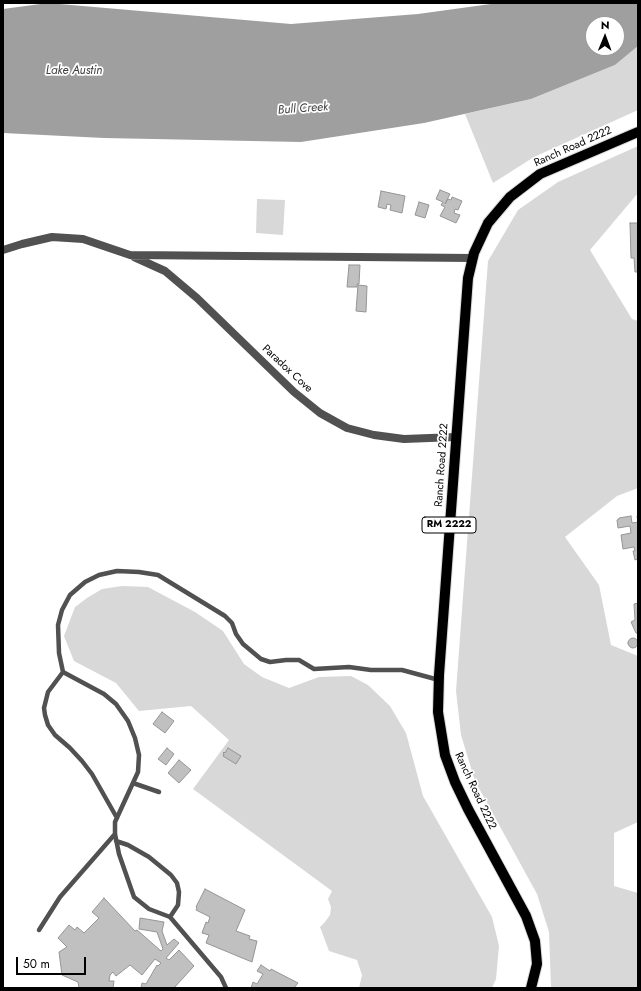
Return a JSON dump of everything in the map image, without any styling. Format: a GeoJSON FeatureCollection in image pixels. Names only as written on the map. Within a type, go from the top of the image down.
{"type":"FeatureCollection","features":[{"type":"Feature","properties":{"kind":"main road","name":"Ranch Road 2222"},"geometry":{"type":"LineString","coordinates":[[531,988],[537,964],[535,941],[526,916],[468,809],[445,755],[438,712],[439,680],[468,278],[474,253],[488,224],[510,197],[540,174],[638,132]]}},
{"type":"Feature","properties":{"kind":"street"},"geometry":{"type":"LineString","coordinates":[[3,250],[52,237],[83,239],[130,255],[473,258]]}},
{"type":"Feature","properties":{"kind":"street","name":"Paradox Cove"},"geometry":{"type":"LineString","coordinates":[[130,255],[165,271],[198,298],[294,392],[320,413],[347,428],[374,435],[404,440],[456,437]]}},
{"type":"Feature","properties":{"kind":"lane"},"geometry":{"type":"LineString","coordinates":[[117,818],[92,774],[78,756],[55,735],[48,725],[44,708],[48,692],[63,672],[59,653],[58,625],[62,610],[70,595],[85,582],[99,576],[117,571],[158,575],[225,616],[232,623],[236,634],[243,644],[261,659],[270,662],[299,660],[314,669],[349,667],[371,670],[402,670],[439,680]]}},
{"type":"Feature","properties":{"kind":"lane"},"geometry":{"type":"LineString","coordinates":[[63,672],[104,694],[116,704],[128,721],[135,738],[139,754],[138,772],[115,822],[116,841],[134,897],[149,909],[170,916],[221,977],[226,988]]}},
{"type":"Feature","properties":{"kind":"lane"},"geometry":{"type":"LineString","coordinates":[[133,783],[159,792]]}},
{"type":"Feature","properties":{"kind":"lane"},"geometry":{"type":"LineString","coordinates":[[39,930],[60,897],[115,834]]}},
{"type":"Feature","properties":{"kind":"lane"},"geometry":{"type":"LineString","coordinates":[[116,841],[128,845],[149,857],[171,875],[177,883],[179,892],[178,905],[170,916]]}},
{"type":"Feature","properties":{"kind":"shaded area"},"geometry":{"type":"Polygon","coordinates":[[[638,46],[638,110],[534,157],[493,183],[465,114],[531,99],[615,65],[638,46]]]}},
{"type":"Feature","properties":{"kind":"shaded area"},"geometry":{"type":"Polygon","coordinates":[[[638,146],[638,193],[590,250],[632,319],[638,321],[638,488],[617,496],[565,537],[599,585],[611,645],[638,656],[638,822],[614,833],[614,886],[638,893],[638,988],[551,988],[549,932],[537,894],[475,781],[461,735],[456,691],[488,261],[518,210],[558,182],[638,146]]]}},
{"type":"Feature","properties":{"kind":"shaded area"},"geometry":{"type":"Polygon","coordinates":[[[257,199],[285,200],[283,235],[256,233],[257,199]]]}},
{"type":"Feature","properties":{"kind":"shaded area"},"geometry":{"type":"Polygon","coordinates":[[[122,586],[148,587],[195,612],[223,631],[244,664],[262,677],[289,688],[319,677],[351,676],[368,685],[390,706],[406,733],[423,796],[492,917],[499,946],[496,979],[492,988],[359,988],[362,975],[357,960],[329,951],[320,927],[330,915],[331,907],[328,899],[332,891],[193,789],[229,740],[191,706],[139,711],[116,683],[74,661],[64,636],[75,607],[102,589],[122,586]]]}},
{"type":"Feature","properties":{"kind":"water","name":"Lake Austin"},"geometry":{"type":"Polygon","coordinates":[[[48,3],[291,24],[418,14],[498,3],[638,3],[638,46],[615,65],[531,99],[424,123],[301,142],[104,138],[3,133],[3,9],[48,3]]]}},
{"type":"Feature","properties":{"kind":"building"},"geometry":{"type":"Polygon","coordinates":[[[440,190],[450,194],[445,204],[448,199],[451,200],[452,197],[462,201],[458,210],[455,209],[454,213],[460,215],[456,223],[440,216],[445,207],[441,205],[443,202],[436,199],[440,190]]]}},
{"type":"Feature","properties":{"kind":"building"},"geometry":{"type":"Polygon","coordinates":[[[381,191],[405,196],[402,213],[390,210],[391,205],[387,204],[386,209],[378,207],[381,191]]]}},
{"type":"Feature","properties":{"kind":"building"},"geometry":{"type":"Polygon","coordinates":[[[419,202],[429,205],[425,218],[415,215],[419,202]]]}},
{"type":"Feature","properties":{"kind":"building"},"geometry":{"type":"Polygon","coordinates":[[[630,223],[638,223],[638,272],[635,272],[634,258],[631,258],[630,223]]]}},
{"type":"Feature","properties":{"kind":"building"},"geometry":{"type":"Polygon","coordinates":[[[349,265],[360,265],[359,284],[357,284],[357,287],[347,287],[349,265]]]}},
{"type":"Feature","properties":{"kind":"building"},"geometry":{"type":"Polygon","coordinates":[[[358,285],[367,286],[366,312],[356,311],[358,285]]]}},
{"type":"Feature","properties":{"kind":"building"},"geometry":{"type":"Polygon","coordinates":[[[631,516],[632,523],[638,522],[638,559],[635,560],[633,551],[635,551],[634,547],[623,549],[621,535],[631,533],[630,526],[618,528],[617,520],[619,518],[631,516]]]}},
{"type":"Feature","properties":{"kind":"building"},"geometry":{"type":"Polygon","coordinates":[[[638,603],[638,633],[636,633],[631,622],[635,620],[634,604],[638,603]]]}},
{"type":"Feature","properties":{"kind":"building"},"geometry":{"type":"Polygon","coordinates":[[[631,638],[635,638],[638,643],[635,648],[631,648],[628,645],[628,641],[631,638]]]}},
{"type":"Feature","properties":{"kind":"building"},"geometry":{"type":"Polygon","coordinates":[[[162,712],[174,721],[165,733],[153,724],[162,712]]]}},
{"type":"Feature","properties":{"kind":"building"},"geometry":{"type":"Polygon","coordinates":[[[167,748],[174,754],[166,765],[158,759],[167,748]]]}},
{"type":"Feature","properties":{"kind":"building"},"geometry":{"type":"Polygon","coordinates":[[[228,748],[241,756],[236,764],[223,756],[223,753],[225,753],[228,748]]]}},
{"type":"Feature","properties":{"kind":"building"},"geometry":{"type":"Polygon","coordinates":[[[179,760],[191,770],[179,783],[168,773],[179,760]]]}},
{"type":"Feature","properties":{"kind":"building"},"geometry":{"type":"Polygon","coordinates":[[[205,889],[245,910],[236,931],[250,936],[249,939],[257,941],[252,962],[206,943],[209,935],[202,933],[206,922],[208,923],[210,917],[196,910],[205,889]]]}},
{"type":"Feature","properties":{"kind":"building"},"geometry":{"type":"Polygon","coordinates":[[[104,898],[135,931],[137,930],[161,951],[163,949],[157,932],[139,929],[140,918],[164,922],[162,931],[167,945],[174,939],[179,943],[166,958],[169,960],[179,950],[194,966],[174,988],[141,988],[142,983],[146,984],[157,965],[158,966],[161,963],[155,959],[142,975],[130,965],[116,976],[113,972],[110,975],[109,981],[114,981],[113,988],[79,988],[78,982],[62,975],[59,952],[67,947],[58,938],[69,925],[75,930],[77,927],[84,933],[99,918],[92,912],[104,898]]]}},
{"type":"Feature","properties":{"kind":"building"},"geometry":{"type":"Polygon","coordinates":[[[261,965],[270,971],[271,969],[298,983],[294,988],[251,988],[253,982],[257,984],[263,974],[257,971],[261,965]]]}},
{"type":"Feature","properties":{"kind":"water label","name":"Bull Creek"},"geometry":{"type":"Point","coordinates":[303,109]}}]}
